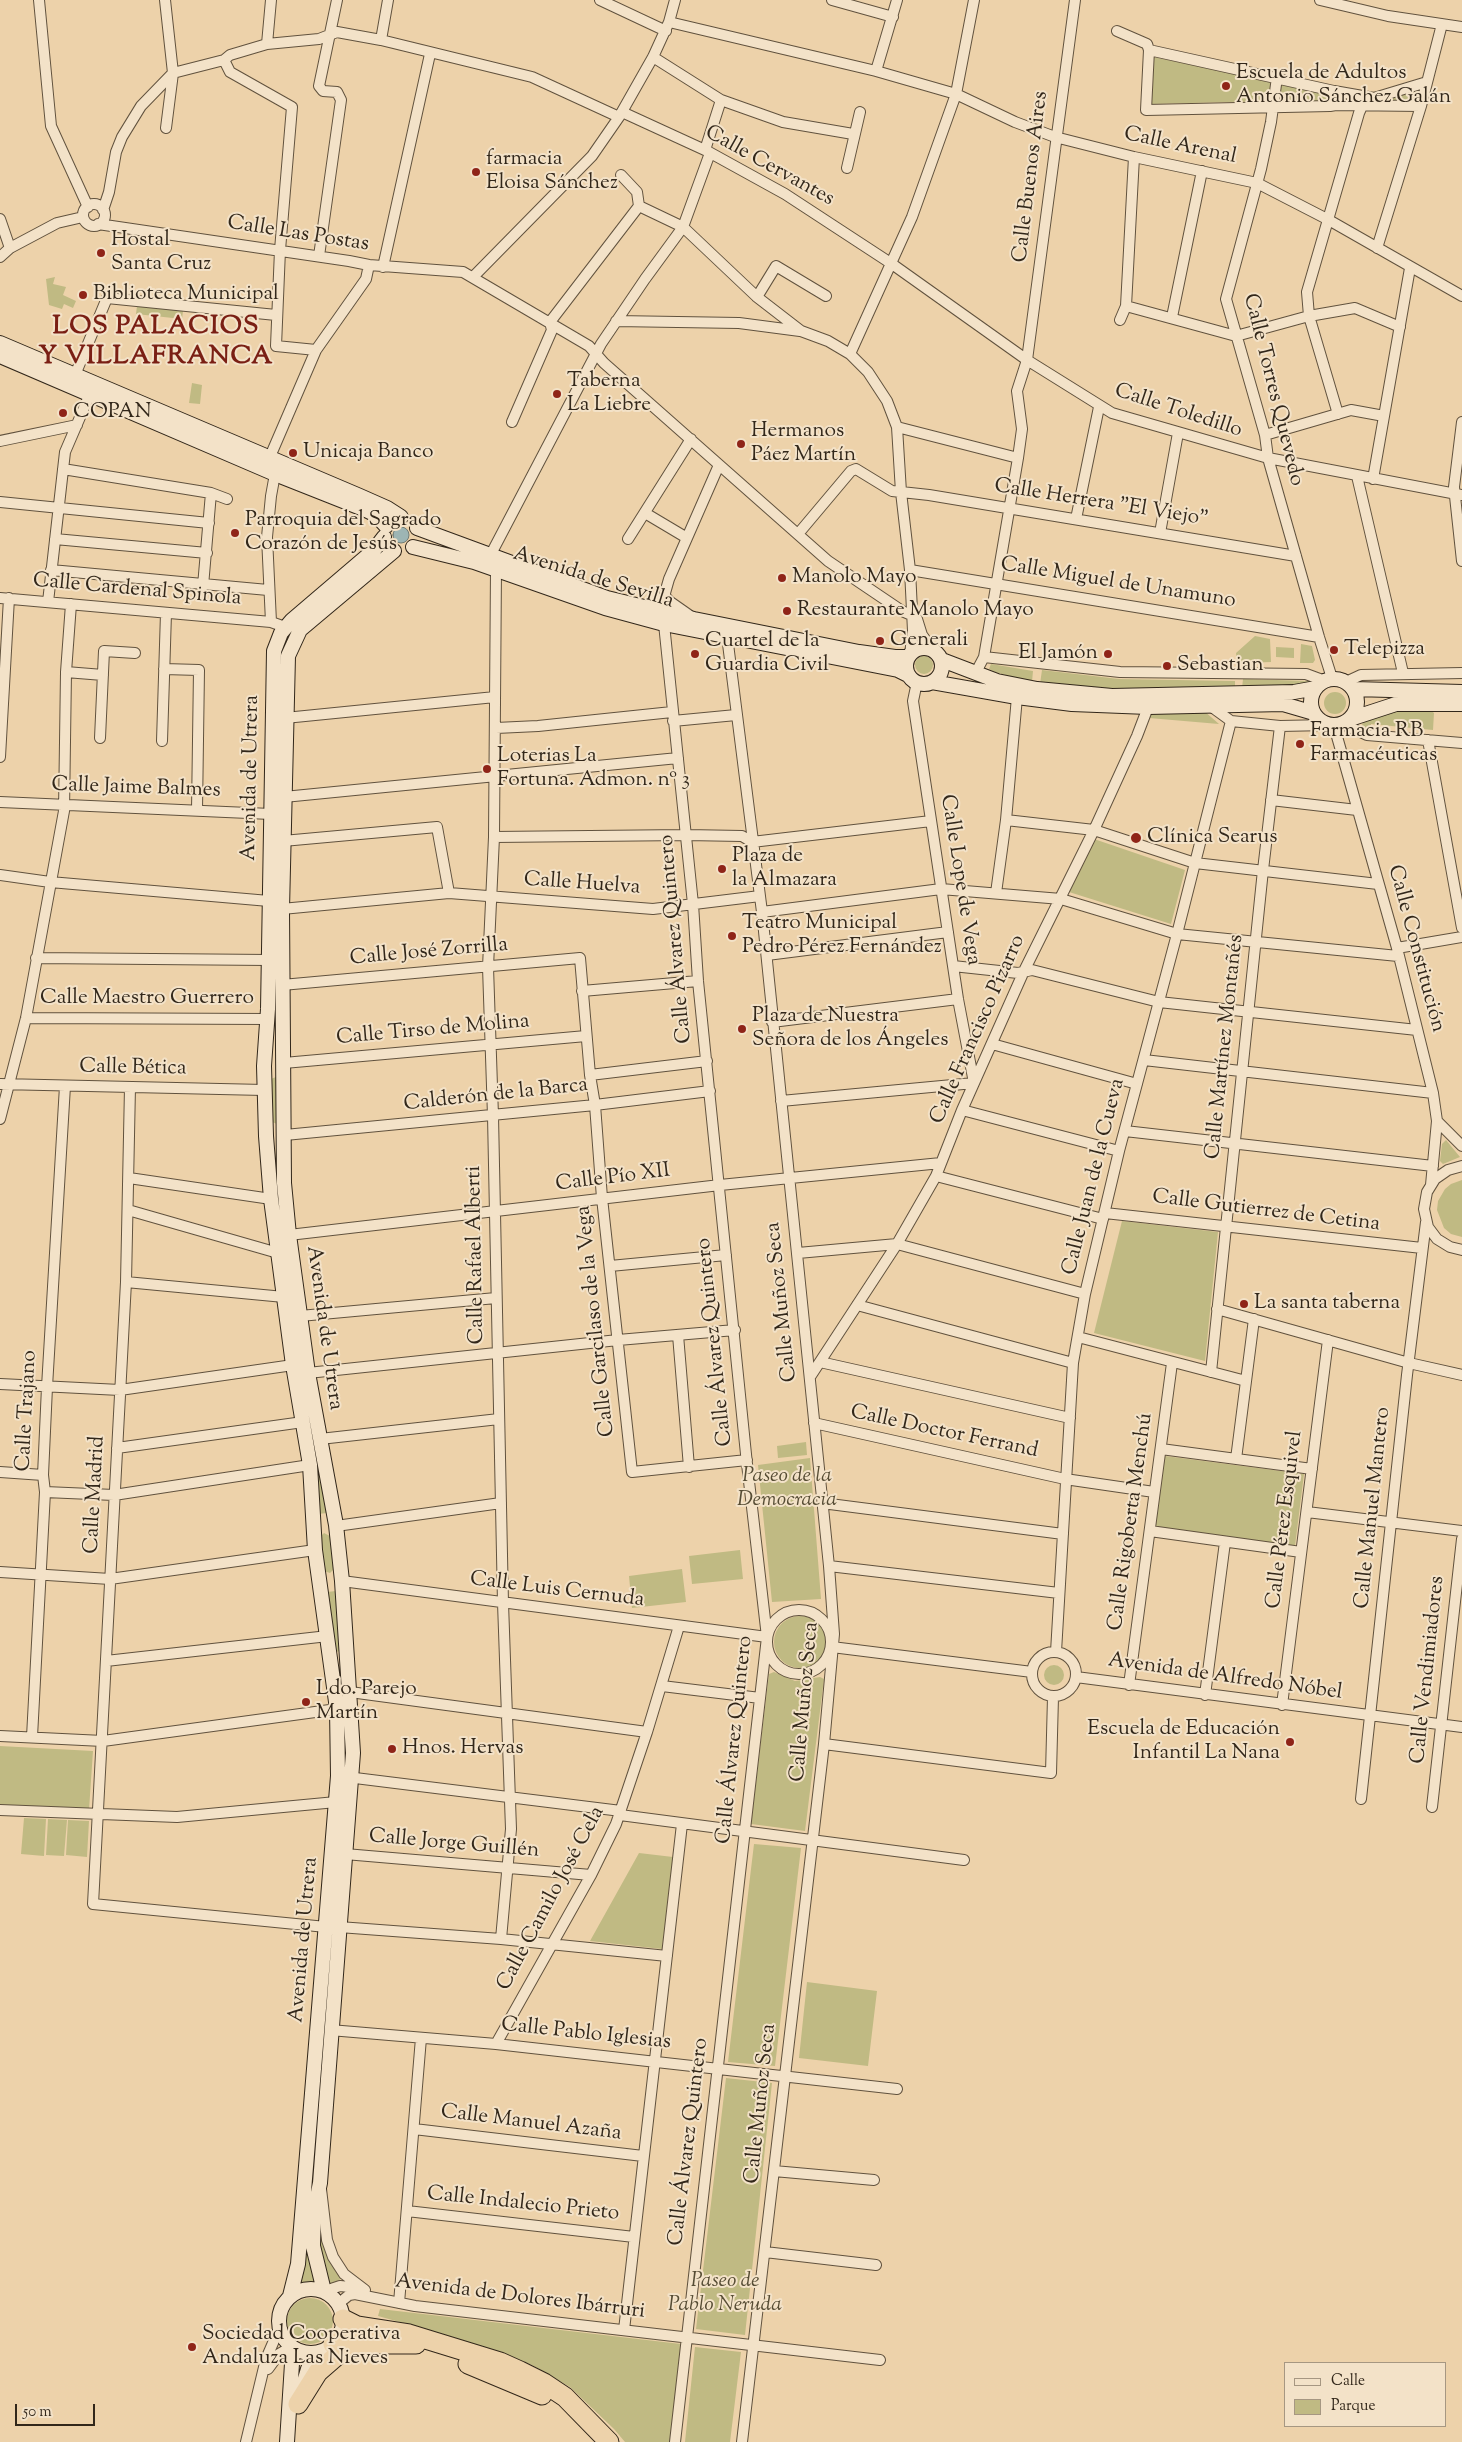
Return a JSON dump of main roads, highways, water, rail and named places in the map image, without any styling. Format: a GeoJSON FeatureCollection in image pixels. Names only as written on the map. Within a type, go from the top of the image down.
{"type":"FeatureCollection","features":[{"type":"Feature","properties":{"kind":"highway"},"geometry":{"type":"LineString","coordinates":[[340,2312],[357,2326],[402,2332],[500,2362],[520,2371],[544,2383],[565,2397],[609,2442]]}},
{"type":"Feature","properties":{"kind":"highway"},"geometry":{"type":"LineString","coordinates":[[325,2348],[344,2339],[363,2336],[390,2338],[416,2344],[542,2396],[566,2411],[599,2442]]}},
{"type":"Feature","properties":{"kind":"highway"},"geometry":{"type":"LineString","coordinates":[[298,2404],[318,2372],[342,2352],[367,2344],[416,2344]]}},
{"type":"Feature","properties":{"kind":"water"},"geometry":{"type":"Polygon","coordinates":[[[401,527],[407,529],[409,535],[407,541],[401,543],[395,541],[393,535],[395,529],[401,527]]]}},
{"type":"Feature","properties":{"kind":"place","name":"Escuela de Adultos Antonio Sánchez Galán"},"geometry":{"type":"Point","coordinates":[1226,86]}},
{"type":"Feature","properties":{"kind":"place","name":"farmacia Eloisa Sánchez"},"geometry":{"type":"Point","coordinates":[476,172]}},
{"type":"Feature","properties":{"kind":"place","name":"Hostal Santa Cruz"},"geometry":{"type":"Point","coordinates":[101,253]}},
{"type":"Feature","properties":{"kind":"place","name":"Biblioteca Municipal"},"geometry":{"type":"Point","coordinates":[83,295]}},
{"type":"Feature","properties":{"kind":"place","name":"Taberna La Liebre"},"geometry":{"type":"Point","coordinates":[557,394]}},
{"type":"Feature","properties":{"kind":"place","name":"COPAN"},"geometry":{"type":"Point","coordinates":[63,413]}},
{"type":"Feature","properties":{"kind":"place","name":"Hermanos Páez Martín"},"geometry":{"type":"Point","coordinates":[741,444]}},
{"type":"Feature","properties":{"kind":"place","name":"Unicaja Banco"},"geometry":{"type":"Point","coordinates":[293,453]}},
{"type":"Feature","properties":{"kind":"place","name":"Parroquia del Sagrado Corazón de Jesús"},"geometry":{"type":"Point","coordinates":[235,533]}},
{"type":"Feature","properties":{"kind":"place","name":"Manolo Mayo"},"geometry":{"type":"Point","coordinates":[782,578]}},
{"type":"Feature","properties":{"kind":"place","name":"Restaurante Manolo Mayo"},"geometry":{"type":"Point","coordinates":[787,611]}},
{"type":"Feature","properties":{"kind":"place","name":"Generali"},"geometry":{"type":"Point","coordinates":[880,641]}},
{"type":"Feature","properties":{"kind":"place","name":"Telepizza"},"geometry":{"type":"Point","coordinates":[1334,650]}},
{"type":"Feature","properties":{"kind":"place","name":"Cuartel de la Guardia Civil"},"geometry":{"type":"Point","coordinates":[695,654]}},
{"type":"Feature","properties":{"kind":"place","name":"El Jamón"},"geometry":{"type":"Point","coordinates":[1108,654]}},
{"type":"Feature","properties":{"kind":"place","name":"Sebastian"},"geometry":{"type":"Point","coordinates":[1167,666]}},
{"type":"Feature","properties":{"kind":"place","name":"Farmacia RB Farmacéuticas"},"geometry":{"type":"Point","coordinates":[1300,744]}},
{"type":"Feature","properties":{"kind":"place","name":"Loterias La Fortuna. Admon. nº 3"},"geometry":{"type":"Point","coordinates":[487,769]}},
{"type":"Feature","properties":{"kind":"place","name":"Clínica Searus"},"geometry":{"type":"Point","coordinates":[1136,838]}},
{"type":"Feature","properties":{"kind":"place","name":"Plaza de la Almazara"},"geometry":{"type":"Point","coordinates":[722,869]}},
{"type":"Feature","properties":{"kind":"place","name":"Teatro Municipal Pedro Pérez Fernández"},"geometry":{"type":"Point","coordinates":[732,936]}},
{"type":"Feature","properties":{"kind":"place","name":"Plaza de Nuestra Señora de los Ángeles"},"geometry":{"type":"Point","coordinates":[742,1029]}},
{"type":"Feature","properties":{"kind":"place","name":"La santa taberna"},"geometry":{"type":"Point","coordinates":[1244,1304]}},
{"type":"Feature","properties":{"kind":"place","name":"Ldo. Parejo Martín"},"geometry":{"type":"Point","coordinates":[306,1702]}},
{"type":"Feature","properties":{"kind":"place","name":"Escuela de Educación Infantil La Nana"},"geometry":{"type":"Point","coordinates":[1290,1742]}},
{"type":"Feature","properties":{"kind":"place","name":"Hnos. Hervas"},"geometry":{"type":"Point","coordinates":[392,1749]}},
{"type":"Feature","properties":{"kind":"place","name":"Sociedad Cooperativa Andaluza Las Nieves"},"geometry":{"type":"Point","coordinates":[192,2347]}},
{"type":"Feature","properties":{"kind":"district","name":"LOS PALACIOS Y VILLAFRANCA"},"geometry":{"type":"Point","coordinates":[156,344]}},
{"type":"Feature","properties":{"kind":"park label","name":"Paseo de la Democracia"},"geometry":{"type":"Point","coordinates":[787,1489]}},
{"type":"Feature","properties":{"kind":"park label","name":"Paseo de Pablo Neruda"},"geometry":{"type":"Point","coordinates":[725,2294]}}]}
